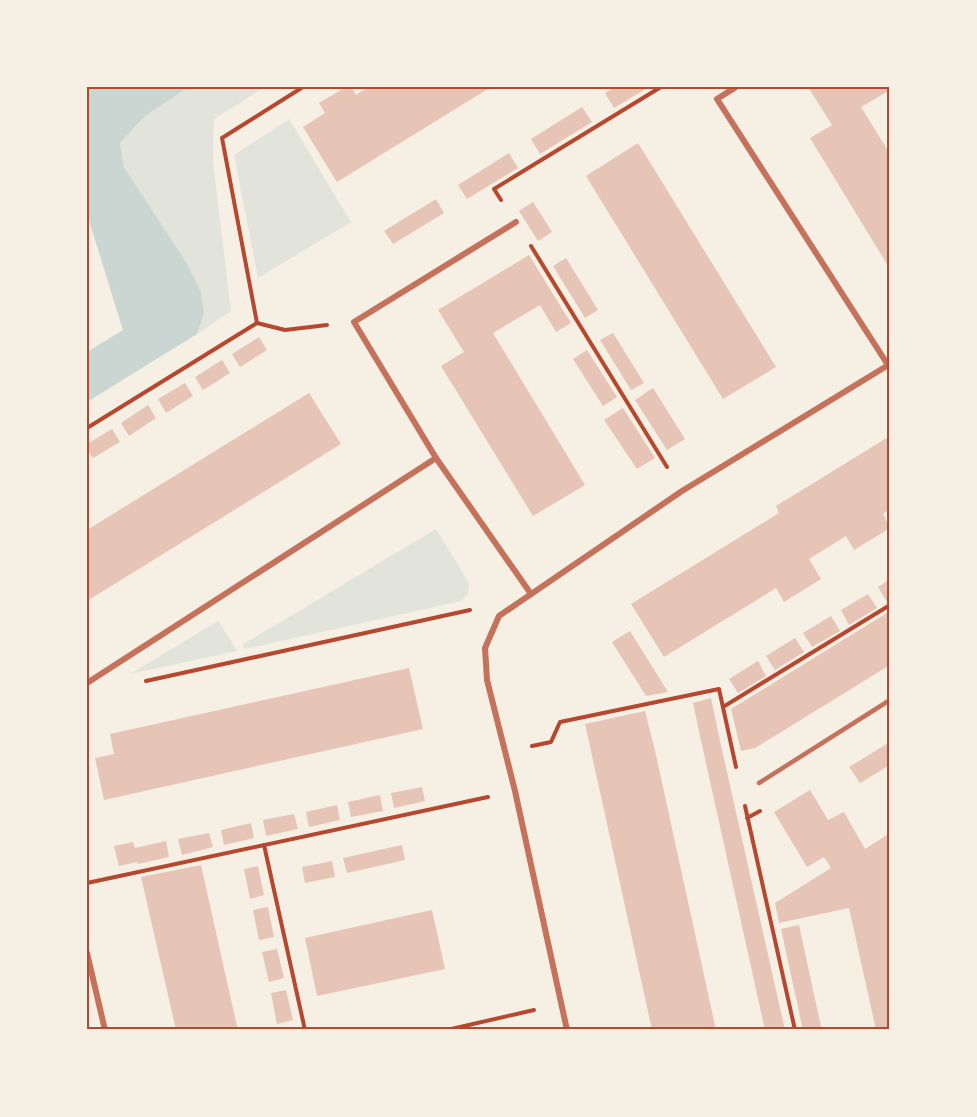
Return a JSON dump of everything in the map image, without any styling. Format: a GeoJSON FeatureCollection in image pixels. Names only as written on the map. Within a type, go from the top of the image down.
{"type":"FeatureCollection","features":[{"type":"Feature","properties":{"kind":"street"},"geometry":{"type":"LineString","coordinates":[[567,1030],[515,791],[487,680],[486,648],[500,616],[682,491],[889,364],[717,99],[736,87]]}},
{"type":"Feature","properties":{"kind":"street"},"geometry":{"type":"LineString","coordinates":[[516,222],[354,322],[436,458],[531,594]]}},
{"type":"Feature","properties":{"kind":"street"},"geometry":{"type":"LineString","coordinates":[[87,682],[436,458]]}},
{"type":"Feature","properties":{"kind":"street"},"geometry":{"type":"LineString","coordinates":[[87,953],[105,1030]]}},
{"type":"Feature","properties":{"kind":"lane"},"geometry":{"type":"LineString","coordinates":[[759,783],[890,700]]}},
{"type":"Feature","properties":{"kind":"path"},"geometry":{"type":"LineString","coordinates":[[258,323],[222,138],[303,87]]}},
{"type":"Feature","properties":{"kind":"path"},"geometry":{"type":"LineString","coordinates":[[661,87],[494,189],[682,491]]}},
{"type":"Feature","properties":{"kind":"path"},"geometry":{"type":"LineString","coordinates":[[87,428],[258,323],[285,330],[354,322]]}},
{"type":"Feature","properties":{"kind":"path"},"geometry":{"type":"LineString","coordinates":[[723,707],[890,605]]}},
{"type":"Feature","properties":{"kind":"path"},"geometry":{"type":"LineString","coordinates":[[138,683],[474,609],[500,616]]}},
{"type":"Feature","properties":{"kind":"path"},"geometry":{"type":"LineString","coordinates":[[505,753],[551,742],[560,722],[719,688],[738,774]]}},
{"type":"Feature","properties":{"kind":"path"},"geometry":{"type":"LineString","coordinates":[[87,883],[515,791]]}},
{"type":"Feature","properties":{"kind":"path"},"geometry":{"type":"LineString","coordinates":[[742,796],[795,1030]]}},
{"type":"Feature","properties":{"kind":"path"},"geometry":{"type":"LineString","coordinates":[[264,845],[305,1030]]}},
{"type":"Feature","properties":{"kind":"path"},"geometry":{"type":"LineString","coordinates":[[447,1030],[561,1004]]}},
{"type":"Feature","properties":{"kind":"shaded area"},"geometry":{"type":"Polygon","coordinates":[[[87,87],[189,87],[145,116],[120,143],[124,167],[186,262],[201,292],[204,314],[197,334],[87,402],[87,352],[123,330],[87,214],[87,87]]]}},
{"type":"Feature","properties":{"kind":"shaded area"},"geometry":{"type":"Polygon","coordinates":[[[189,87],[265,87],[214,119],[213,162],[231,311],[197,334],[204,314],[186,262],[124,167],[120,143],[145,116],[189,87]]]}},
{"type":"Feature","properties":{"kind":"shaded area"},"geometry":{"type":"Polygon","coordinates":[[[289,119],[351,222],[258,278],[234,155],[289,119]]]}},
{"type":"Feature","properties":{"kind":"shaded area"},"geometry":{"type":"Polygon","coordinates":[[[436,529],[469,583],[468,594],[461,601],[245,649],[242,645],[436,529]]]}},
{"type":"Feature","properties":{"kind":"shaded area"},"geometry":{"type":"Polygon","coordinates":[[[218,621],[237,651],[130,674],[218,621]]]}},
{"type":"Feature","properties":{"kind":"building"},"geometry":{"type":"Polygon","coordinates":[[[346,87],[351,87],[356,95],[368,87],[491,87],[337,182],[303,127],[325,113],[319,103],[346,87]]]}},
{"type":"Feature","properties":{"kind":"building"},"geometry":{"type":"Polygon","coordinates":[[[615,87],[649,87],[614,108],[605,93],[615,87]]]}},
{"type":"Feature","properties":{"kind":"building"},"geometry":{"type":"Polygon","coordinates":[[[808,87],[890,87],[890,90],[861,107],[890,154],[890,269],[810,138],[832,125],[808,87]]]}},
{"type":"Feature","properties":{"kind":"building"},"geometry":{"type":"Polygon","coordinates":[[[582,107],[592,122],[540,154],[531,139],[582,107]]]}},
{"type":"Feature","properties":{"kind":"building"},"geometry":{"type":"Polygon","coordinates":[[[638,143],[776,367],[723,399],[586,176],[638,143]]]}},
{"type":"Feature","properties":{"kind":"building"},"geometry":{"type":"Polygon","coordinates":[[[509,153],[518,168],[467,199],[458,185],[509,153]]]}},
{"type":"Feature","properties":{"kind":"building"},"geometry":{"type":"Polygon","coordinates":[[[436,199],[444,213],[393,244],[384,231],[436,199]]]}},
{"type":"Feature","properties":{"kind":"building"},"geometry":{"type":"Polygon","coordinates":[[[533,202],[552,232],[538,241],[519,211],[533,202]]]}},
{"type":"Feature","properties":{"kind":"building"},"geometry":{"type":"Polygon","coordinates":[[[529,255],[571,323],[556,332],[540,305],[493,333],[585,485],[533,516],[441,366],[464,352],[438,310],[529,255]]]}},
{"type":"Feature","properties":{"kind":"building"},"geometry":{"type":"Polygon","coordinates":[[[566,258],[598,310],[585,318],[553,266],[566,258]]]}},
{"type":"Feature","properties":{"kind":"building"},"geometry":{"type":"Polygon","coordinates":[[[613,333],[644,383],[631,390],[600,340],[613,333]]]}},
{"type":"Feature","properties":{"kind":"building"},"geometry":{"type":"Polygon","coordinates":[[[259,337],[267,350],[240,367],[232,354],[259,337]]]}},
{"type":"Feature","properties":{"kind":"building"},"geometry":{"type":"Polygon","coordinates":[[[587,350],[617,397],[603,406],[573,359],[587,350]]]}},
{"type":"Feature","properties":{"kind":"building"},"geometry":{"type":"Polygon","coordinates":[[[222,360],[230,373],[203,390],[195,377],[222,360]]]}},
{"type":"Feature","properties":{"kind":"building"},"geometry":{"type":"Polygon","coordinates":[[[185,383],[193,396],[166,413],[158,399],[185,383]]]}},
{"type":"Feature","properties":{"kind":"building"},"geometry":{"type":"Polygon","coordinates":[[[653,388],[685,439],[667,450],[635,400],[653,388]]]}},
{"type":"Feature","properties":{"kind":"building"},"geometry":{"type":"Polygon","coordinates":[[[309,393],[341,444],[87,601],[87,530],[309,393]]]}},
{"type":"Feature","properties":{"kind":"building"},"geometry":{"type":"Polygon","coordinates":[[[148,405],[156,418],[129,436],[121,423],[148,405]]]}},
{"type":"Feature","properties":{"kind":"building"},"geometry":{"type":"Polygon","coordinates":[[[623,408],[655,458],[637,469],[604,420],[623,408]]]}},
{"type":"Feature","properties":{"kind":"building"},"geometry":{"type":"Polygon","coordinates":[[[112,429],[120,442],[93,458],[87,449],[87,444],[112,429]]]}},
{"type":"Feature","properties":{"kind":"building"},"geometry":{"type":"Polygon","coordinates":[[[890,436],[890,509],[883,514],[890,528],[854,550],[846,536],[809,559],[821,579],[784,602],[776,588],[664,657],[631,604],[779,513],[776,506],[890,436]]]}},
{"type":"Feature","properties":{"kind":"building"},"geometry":{"type":"Polygon","coordinates":[[[890,579],[890,600],[887,602],[878,587],[890,579]]]}},
{"type":"Feature","properties":{"kind":"building"},"geometry":{"type":"Polygon","coordinates":[[[868,594],[877,608],[849,625],[841,610],[868,594]]]}},
{"type":"Feature","properties":{"kind":"building"},"geometry":{"type":"Polygon","coordinates":[[[890,611],[890,665],[755,748],[741,751],[731,709],[890,611]]]}},
{"type":"Feature","properties":{"kind":"building"},"geometry":{"type":"Polygon","coordinates":[[[831,616],[840,631],[812,647],[803,633],[831,616]]]}},
{"type":"Feature","properties":{"kind":"building"},"geometry":{"type":"Polygon","coordinates":[[[630,631],[668,692],[646,696],[612,642],[630,631]]]}},
{"type":"Feature","properties":{"kind":"building"},"geometry":{"type":"Polygon","coordinates":[[[795,638],[804,652],[775,670],[766,656],[795,638]]]}},
{"type":"Feature","properties":{"kind":"building"},"geometry":{"type":"Polygon","coordinates":[[[758,661],[766,676],[738,693],[729,679],[758,661]]]}},
{"type":"Feature","properties":{"kind":"building"},"geometry":{"type":"Polygon","coordinates":[[[409,668],[423,729],[104,800],[95,758],[114,754],[110,734],[409,668]]]}},
{"type":"Feature","properties":{"kind":"building"},"geometry":{"type":"Polygon","coordinates":[[[711,698],[785,1030],[765,1030],[693,703],[711,698]]]}},
{"type":"Feature","properties":{"kind":"building"},"geometry":{"type":"Polygon","coordinates":[[[645,711],[716,1030],[652,1030],[585,724],[645,711]]]}},
{"type":"Feature","properties":{"kind":"building"},"geometry":{"type":"Polygon","coordinates":[[[890,742],[890,765],[860,783],[849,767],[890,742]]]}},
{"type":"Feature","properties":{"kind":"building"},"geometry":{"type":"Polygon","coordinates":[[[422,787],[425,801],[394,808],[391,793],[422,787]]]}},
{"type":"Feature","properties":{"kind":"building"},"geometry":{"type":"Polygon","coordinates":[[[810,790],[828,820],[844,812],[865,849],[890,833],[890,1030],[876,1030],[849,908],[779,923],[775,903],[831,868],[824,857],[807,867],[774,812],[810,790]]]}},
{"type":"Feature","properties":{"kind":"building"},"geometry":{"type":"Polygon","coordinates":[[[380,795],[383,811],[351,817],[348,802],[380,795]]]}},
{"type":"Feature","properties":{"kind":"building"},"geometry":{"type":"Polygon","coordinates":[[[337,805],[340,820],[309,827],[306,812],[337,805]]]}},
{"type":"Feature","properties":{"kind":"building"},"geometry":{"type":"Polygon","coordinates":[[[294,814],[298,829],[266,836],[263,820],[294,814]]]}},
{"type":"Feature","properties":{"kind":"building"},"geometry":{"type":"Polygon","coordinates":[[[251,823],[254,838],[224,845],[221,830],[251,823]]]}},
{"type":"Feature","properties":{"kind":"building"},"geometry":{"type":"Polygon","coordinates":[[[209,833],[213,847],[182,855],[178,839],[209,833]]]}},
{"type":"Feature","properties":{"kind":"building"},"geometry":{"type":"Polygon","coordinates":[[[166,841],[169,857],[119,866],[114,846],[133,842],[135,848],[166,841]]]}},
{"type":"Feature","properties":{"kind":"building"},"geometry":{"type":"Polygon","coordinates":[[[402,845],[405,860],[347,873],[343,858],[402,845]]]}},
{"type":"Feature","properties":{"kind":"building"},"geometry":{"type":"Polygon","coordinates":[[[332,861],[335,877],[305,883],[302,867],[332,861]]]}},
{"type":"Feature","properties":{"kind":"building"},"geometry":{"type":"Polygon","coordinates":[[[201,865],[238,1030],[176,1030],[141,877],[201,865]]]}},
{"type":"Feature","properties":{"kind":"building"},"geometry":{"type":"Polygon","coordinates":[[[258,866],[264,895],[250,899],[244,869],[258,866]]]}},
{"type":"Feature","properties":{"kind":"building"},"geometry":{"type":"Polygon","coordinates":[[[268,907],[274,937],[259,940],[253,910],[268,907]]]}},
{"type":"Feature","properties":{"kind":"building"},"geometry":{"type":"Polygon","coordinates":[[[432,910],[445,969],[317,996],[305,938],[432,910]]]}},
{"type":"Feature","properties":{"kind":"building"},"geometry":{"type":"Polygon","coordinates":[[[799,925],[822,1030],[803,1030],[781,929],[799,925]]]}},
{"type":"Feature","properties":{"kind":"building"},"geometry":{"type":"Polygon","coordinates":[[[277,949],[284,978],[269,982],[262,952],[277,949]]]}},
{"type":"Feature","properties":{"kind":"building"},"geometry":{"type":"Polygon","coordinates":[[[286,990],[293,1020],[277,1024],[271,993],[286,990]]]}}]}
